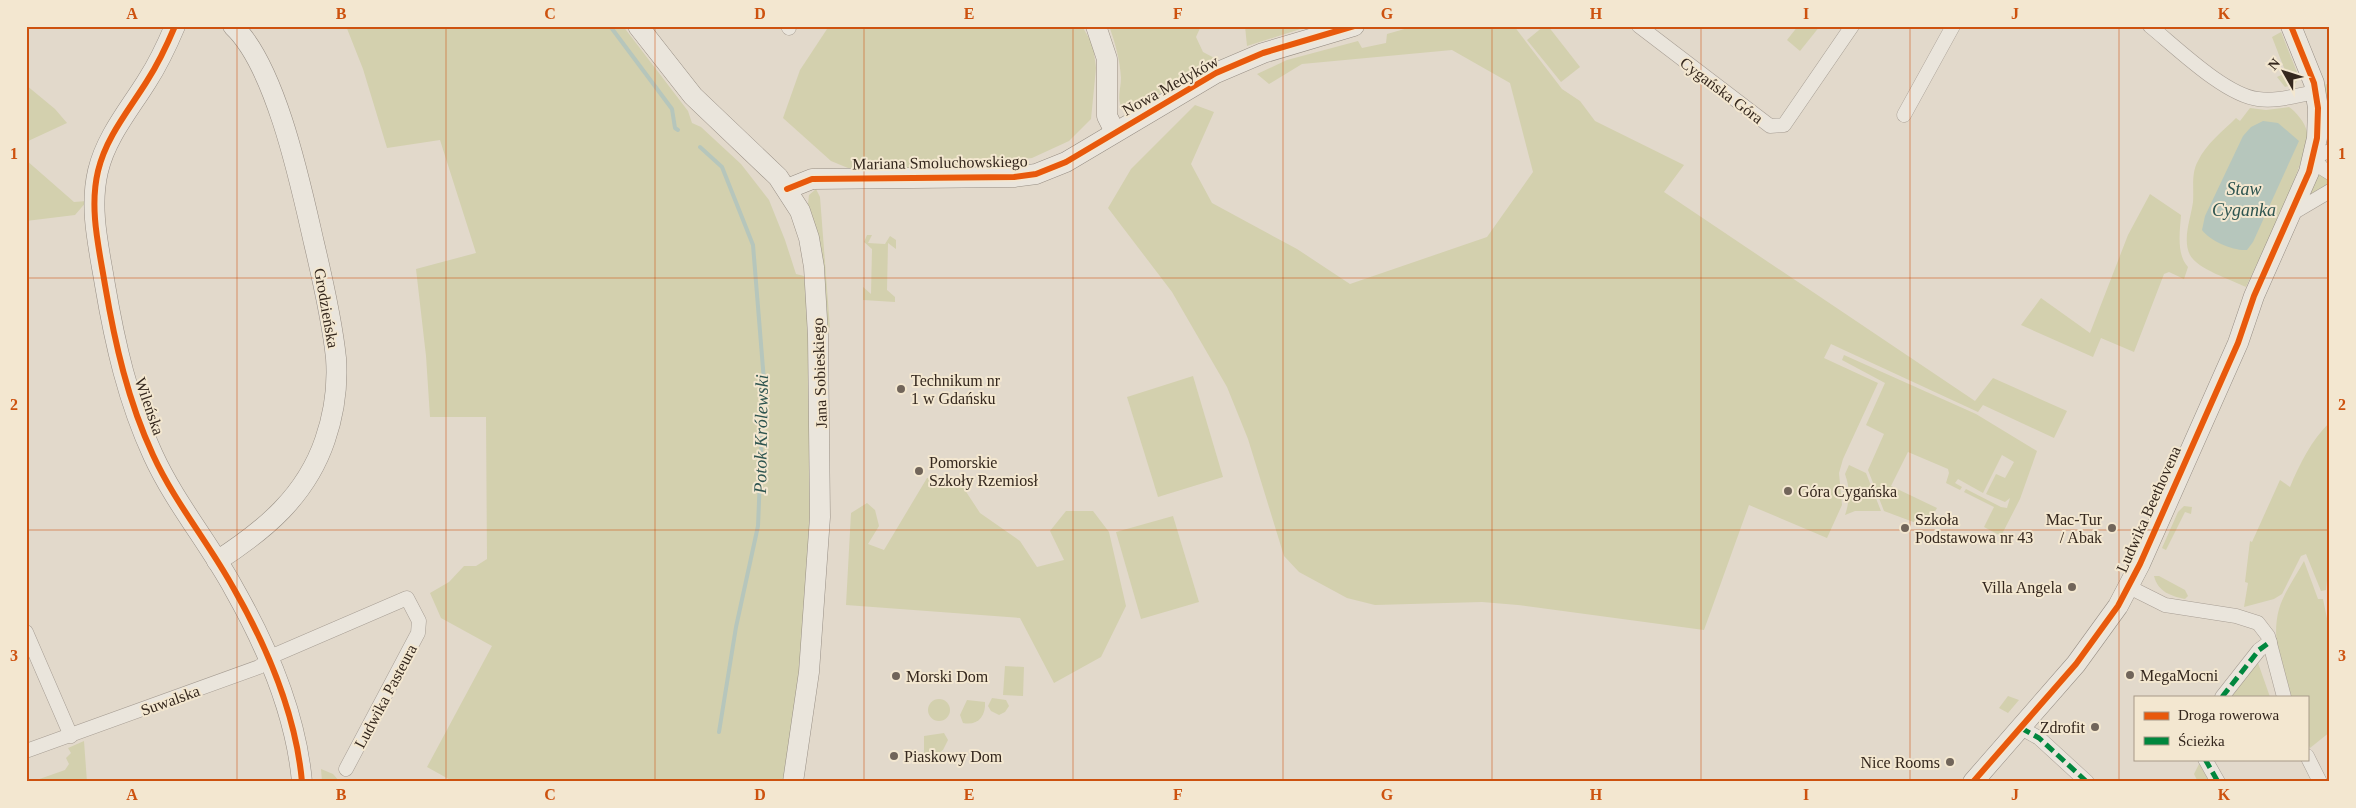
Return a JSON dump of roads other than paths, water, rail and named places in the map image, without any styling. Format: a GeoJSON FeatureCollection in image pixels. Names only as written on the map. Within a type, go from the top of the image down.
{"type":"FeatureCollection","features":[{"type":"Feature","properties":{"kind":"street","name":"Wileńska"},"geometry":{"type":"LineString","coordinates":[[175,26],[158,62],[104,151],[95,185],[94,208],[98,242],[112,326],[136,414],[163,474],[187,516],[238,595],[268,660],[294,733],[302,782]]}},
{"type":"Feature","properties":{"kind":"street","name":"Grodzieńska"},"geometry":{"type":"LineString","coordinates":[[217,561],[250,540],[268,525],[287,506],[304,484],[325,442],[332,416],[336,384],[336,358],[326,295],[292,154],[274,98],[262,70],[249,47],[233,26]]}},
{"type":"Feature","properties":{"kind":"street","name":"Jana Sobieskiego"},"geometry":{"type":"LineString","coordinates":[[638,26],[693,96],[768,167],[787,189],[805,224],[812,252],[818,336],[821,437],[820,517],[810,662],[793,782]]}},
{"type":"Feature","properties":{"kind":"street"},"geometry":{"type":"LineString","coordinates":[[1096,26],[1107,59],[1107,116],[1115,132]]}},
{"type":"Feature","properties":{"kind":"street","name":"Nowa Medyków"},"geometry":{"type":"LineString","coordinates":[[1115,132],[1216,73],[1238,63],[1263,53],[1354,26]]}},
{"type":"Feature","properties":{"kind":"street","name":"Cygańska Góra"},"geometry":{"type":"LineString","coordinates":[[1639,26],[1770,126],[1777,127],[1784,124],[1852,26]]}},
{"type":"Feature","properties":{"kind":"street"},"geometry":{"type":"LineString","coordinates":[[1904,115],[1952,26]]}},
{"type":"Feature","properties":{"kind":"street"},"geometry":{"type":"LineString","coordinates":[[2150,26],[2215,78],[2245,96],[2270,100],[2316,92]]}},
{"type":"Feature","properties":{"kind":"street","name":"Ludwika Beethovena"},"geometry":{"type":"LineString","coordinates":[[1973,782],[2093,642],[2129,586],[2238,343],[2254,296],[2291,214],[2322,154],[2324,128],[2316,92],[2308,67],[2290,26]]}},
{"type":"Feature","properties":{"kind":"street","name":"Mariana Smoluchowskiego"},"geometry":{"type":"LineString","coordinates":[[787,189],[802,182],[820,179],[1014,177],[1036,174],[1054,169],[1115,132]]}},
{"type":"Feature","properties":{"kind":"street"},"geometry":{"type":"LineString","coordinates":[[2322,154],[2322,168],[2330,173]]}},
{"type":"Feature","properties":{"kind":"street"},"geometry":{"type":"LineString","coordinates":[[2291,214],[2330,190]]}},
{"type":"Feature","properties":{"kind":"street"},"geometry":{"type":"LineString","coordinates":[[2129,586],[2165,605],[2252,620],[2266,630],[2284,696]]}},
{"type":"Feature","properties":{"kind":"street","name":"Ludwika Pasteura"},"geometry":{"type":"LineString","coordinates":[[268,660],[277,654],[407,598],[419,621],[418,634],[346,769]]}},
{"type":"Feature","properties":{"kind":"street"},"geometry":{"type":"LineString","coordinates":[[26,632],[71,736]]}},
{"type":"Feature","properties":{"kind":"street"},"geometry":{"type":"LineString","coordinates":[[2223,696],[2260,650],[2270,642]]}},
{"type":"Feature","properties":{"kind":"street","name":"Suwalska"},"geometry":{"type":"LineString","coordinates":[[26,751],[258,667],[268,660]]}},
{"type":"Feature","properties":{"kind":"street"},"geometry":{"type":"LineString","coordinates":[[2021,728],[2039,738],[2087,782]]}},
{"type":"Feature","properties":{"kind":"street"},"geometry":{"type":"LineString","coordinates":[[2308,758],[2320,782]]}},
{"type":"Feature","properties":{"kind":"street"},"geometry":{"type":"LineString","coordinates":[[2206,760],[2218,782]]}},
{"type":"Feature","properties":{"kind":"water","name":"Staw Cyganka"},"geometry":{"type":"Polygon","coordinates":[[[2263,121],[2278,123],[2299,141],[2253,242],[2247,250],[2235,249],[2210,238],[2202,230],[2205,216],[2243,136],[2251,127],[2263,121]]]}},
{"type":"Feature","properties":{"kind":"waterway","name":"Potok Królewski"},"geometry":{"type":"LineString","coordinates":[[610,26],[672,109],[675,128],[678,130]]}},
{"type":"Feature","properties":{"kind":"waterway","name":"Potok Królewski"},"geometry":{"type":"LineString","coordinates":[[700,147],[722,167],[753,245],[764,381],[758,526],[736,627],[719,732]]}},
{"type":"Feature","properties":{"kind":"place","name":"Technikum nr 1 w Gdańsku"},"geometry":{"type":"Point","coordinates":[901,389]}},
{"type":"Feature","properties":{"kind":"place","name":"Pomorskie Szkoły Rzemiosł"},"geometry":{"type":"Point","coordinates":[919,471]}},
{"type":"Feature","properties":{"kind":"place","name":"Góra Cygańska"},"geometry":{"type":"Point","coordinates":[1788,491]}},
{"type":"Feature","properties":{"kind":"place","name":"Szkoła Podstawowa nr 43"},"geometry":{"type":"Point","coordinates":[1905,528]}},
{"type":"Feature","properties":{"kind":"place","name":"Mac-Tur / Abak"},"geometry":{"type":"Point","coordinates":[2112,528]}},
{"type":"Feature","properties":{"kind":"place","name":"Villa Angela"},"geometry":{"type":"Point","coordinates":[2072,587]}},
{"type":"Feature","properties":{"kind":"place","name":"MegaMocni"},"geometry":{"type":"Point","coordinates":[2130,675]}},
{"type":"Feature","properties":{"kind":"place","name":"Morski Dom"},"geometry":{"type":"Point","coordinates":[896,676]}},
{"type":"Feature","properties":{"kind":"place","name":"Zdrofit"},"geometry":{"type":"Point","coordinates":[2095,727]}},
{"type":"Feature","properties":{"kind":"place","name":"Piaskowy Dom"},"geometry":{"type":"Point","coordinates":[894,756]}},
{"type":"Feature","properties":{"kind":"place","name":"Nice Rooms"},"geometry":{"type":"Point","coordinates":[1950,762]}}]}
